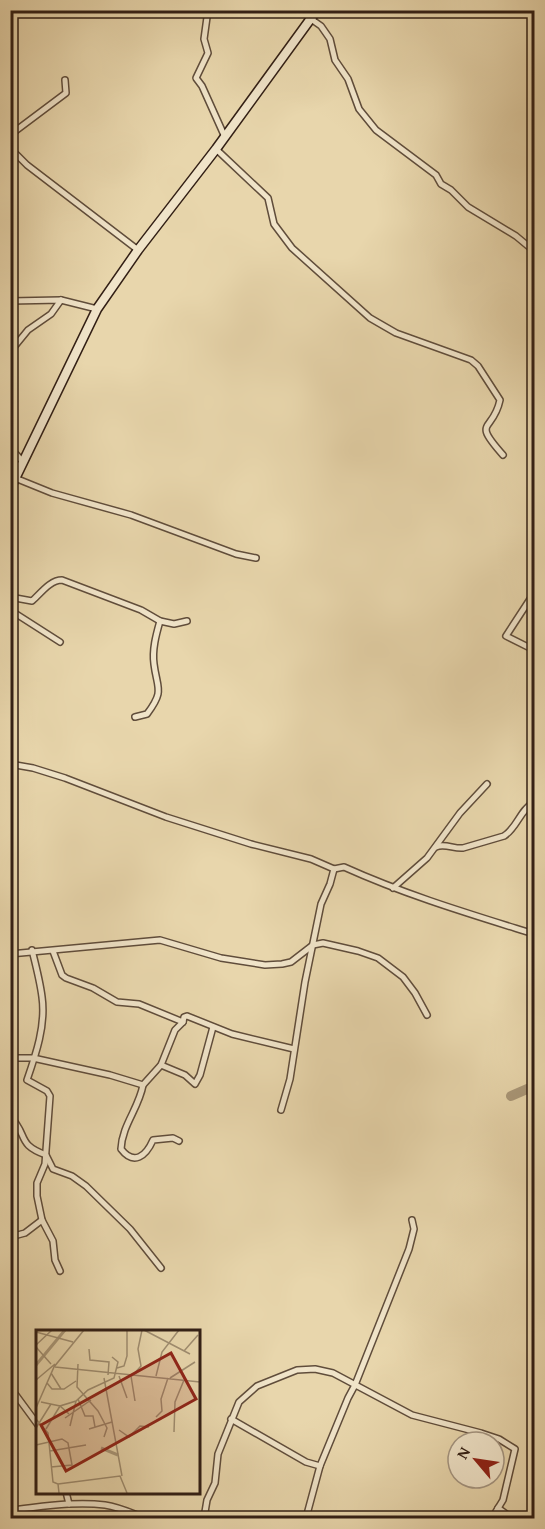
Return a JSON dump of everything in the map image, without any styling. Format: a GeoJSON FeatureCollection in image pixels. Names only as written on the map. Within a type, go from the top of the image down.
{"type":"FeatureCollection","features":[{"type":"Feature","properties":{"kind":"street"},"geometry":{"type":"LineString","coordinates":[[208,10],[204,39],[208,53],[196,78],[202,86],[224,135]]}},
{"type":"Feature","properties":{"kind":"street"},"geometry":{"type":"LineString","coordinates":[[10,489],[97,309],[138,250],[216,149],[317,10]]}},
{"type":"Feature","properties":{"kind":"street"},"geometry":{"type":"LineString","coordinates":[[311,19],[321,26],[330,39],[335,60],[348,79],[360,110],[376,130],[429,170],[441,184],[451,190],[468,207],[516,236],[534,251]]}},
{"type":"Feature","properties":{"kind":"street"},"geometry":{"type":"LineString","coordinates":[[10,135],[66,93],[65,80]]}},
{"type":"Feature","properties":{"kind":"street"},"geometry":{"type":"LineString","coordinates":[[10,148],[17,156],[138,250]]}},
{"type":"Feature","properties":{"kind":"street"},"geometry":{"type":"LineString","coordinates":[[216,149],[268,198],[274,224],[292,248],[370,318],[396,333],[471,360],[478,366],[500,400],[496,412],[486,425],[486,432],[487,437],[503,455]]}},
{"type":"Feature","properties":{"kind":"street"},"geometry":{"type":"LineString","coordinates":[[10,165],[17,156]]}},
{"type":"Feature","properties":{"kind":"street"},"geometry":{"type":"LineString","coordinates":[[10,301],[61,300],[97,309]]}},
{"type":"Feature","properties":{"kind":"street"},"geometry":{"type":"LineString","coordinates":[[10,352],[28,330],[51,314],[61,300]]}},
{"type":"Feature","properties":{"kind":"street"},"geometry":{"type":"LineString","coordinates":[[10,414],[14,452],[23,462]]}},
{"type":"Feature","properties":{"kind":"street"},"geometry":{"type":"LineString","coordinates":[[15,478],[52,493],[132,515],[236,554],[256,558]]}},
{"type":"Feature","properties":{"kind":"street"},"geometry":{"type":"LineString","coordinates":[[10,597],[32,601],[51,583],[62,580],[141,610],[160,621],[174,624],[187,621]]}},
{"type":"Feature","properties":{"kind":"street"},"geometry":{"type":"LineString","coordinates":[[534,593],[506,636],[534,650]]}},
{"type":"Feature","properties":{"kind":"street"},"geometry":{"type":"LineString","coordinates":[[10,610],[60,642]]}},
{"type":"Feature","properties":{"kind":"street"},"geometry":{"type":"LineString","coordinates":[[135,717],[147,714],[157,699],[159,682],[154,664],[160,621]]}},
{"type":"Feature","properties":{"kind":"street"},"geometry":{"type":"LineString","coordinates":[[10,764],[33,768],[64,778],[166,817],[251,844],[311,859],[334,869],[344,867],[393,888],[474,917],[534,934]]}},
{"type":"Feature","properties":{"kind":"street"},"geometry":{"type":"LineString","coordinates":[[393,888],[427,858],[460,813],[487,784]]}},
{"type":"Feature","properties":{"kind":"street"},"geometry":{"type":"LineString","coordinates":[[435,848],[441,845],[456,849],[463,848],[504,836],[509,833],[526,807],[534,802]]}},
{"type":"Feature","properties":{"kind":"street"},"geometry":{"type":"LineString","coordinates":[[281,1110],[290,1079],[321,904],[334,869]]}},
{"type":"Feature","properties":{"kind":"street"},"geometry":{"type":"LineString","coordinates":[[10,954],[32,950],[53,951],[160,940],[221,958],[265,965],[291,962],[313,945],[323,943],[378,958],[403,977],[427,1015]]}},
{"type":"Feature","properties":{"kind":"street"},"geometry":{"type":"LineString","coordinates":[[32,950],[42,998],[41,1032],[27,1082],[36,1084],[50,1096],[45,1164],[37,1183],[42,1220],[53,1241],[55,1260],[60,1271]]}},
{"type":"Feature","properties":{"kind":"street"},"geometry":{"type":"LineString","coordinates":[[53,951],[62,975],[66,978],[93,988],[117,1002],[139,1004],[183,1022]]}},
{"type":"Feature","properties":{"kind":"street"},"geometry":{"type":"LineString","coordinates":[[179,1141],[173,1138],[153,1140],[140,1158],[128,1156],[121,1149],[126,1125],[141,1097],[143,1085],[161,1065],[175,1030],[183,1022],[184,1017],[188,1016],[232,1034],[294,1049]]}},
{"type":"Feature","properties":{"kind":"street"},"geometry":{"type":"LineString","coordinates":[[161,1065],[185,1075],[195,1084],[200,1075],[213,1027]]}},
{"type":"Feature","properties":{"kind":"street"},"geometry":{"type":"LineString","coordinates":[[10,1058],[33,1058],[110,1075],[143,1085]]}},
{"type":"Feature","properties":{"kind":"street"},"geometry":{"type":"LineString","coordinates":[[10,1116],[17,1124],[26,1145],[46,1155],[53,1169],[72,1176],[86,1186],[129,1229],[161,1268]]}},
{"type":"Feature","properties":{"kind":"street"},"geometry":{"type":"LineString","coordinates":[[10,1238],[25,1233],[42,1220]]}},
{"type":"Feature","properties":{"kind":"street"},"geometry":{"type":"LineString","coordinates":[[306,1518],[320,1466],[348,1398],[356,1386],[409,1249],[414,1229],[412,1220]]}},
{"type":"Feature","properties":{"kind":"street"},"geometry":{"type":"LineString","coordinates":[[204,1518],[207,1500],[215,1483],[218,1454],[239,1402],[257,1386],[297,1370],[315,1369],[325,1371],[412,1415],[482,1433],[499,1439],[515,1449],[503,1500],[492,1518]]}},
{"type":"Feature","properties":{"kind":"street"},"geometry":{"type":"LineString","coordinates":[[10,1387],[36,1422]]}},
{"type":"Feature","properties":{"kind":"street"},"geometry":{"type":"LineString","coordinates":[[231,1419],[306,1462],[320,1466]]}},
{"type":"Feature","properties":{"kind":"street"},"geometry":{"type":"LineString","coordinates":[[66,1493],[69,1504]]}},
{"type":"Feature","properties":{"kind":"street"},"geometry":{"type":"LineString","coordinates":[[10,1510],[69,1504],[105,1505],[145,1518]]}},
{"type":"Feature","properties":{"kind":"street"},"geometry":{"type":"LineString","coordinates":[[498,1508],[512,1518]]}},
{"type":"Feature","properties":{"kind":"waterway"},"geometry":{"type":"LineString","coordinates":[[511,1096],[534,1086]]}}]}
